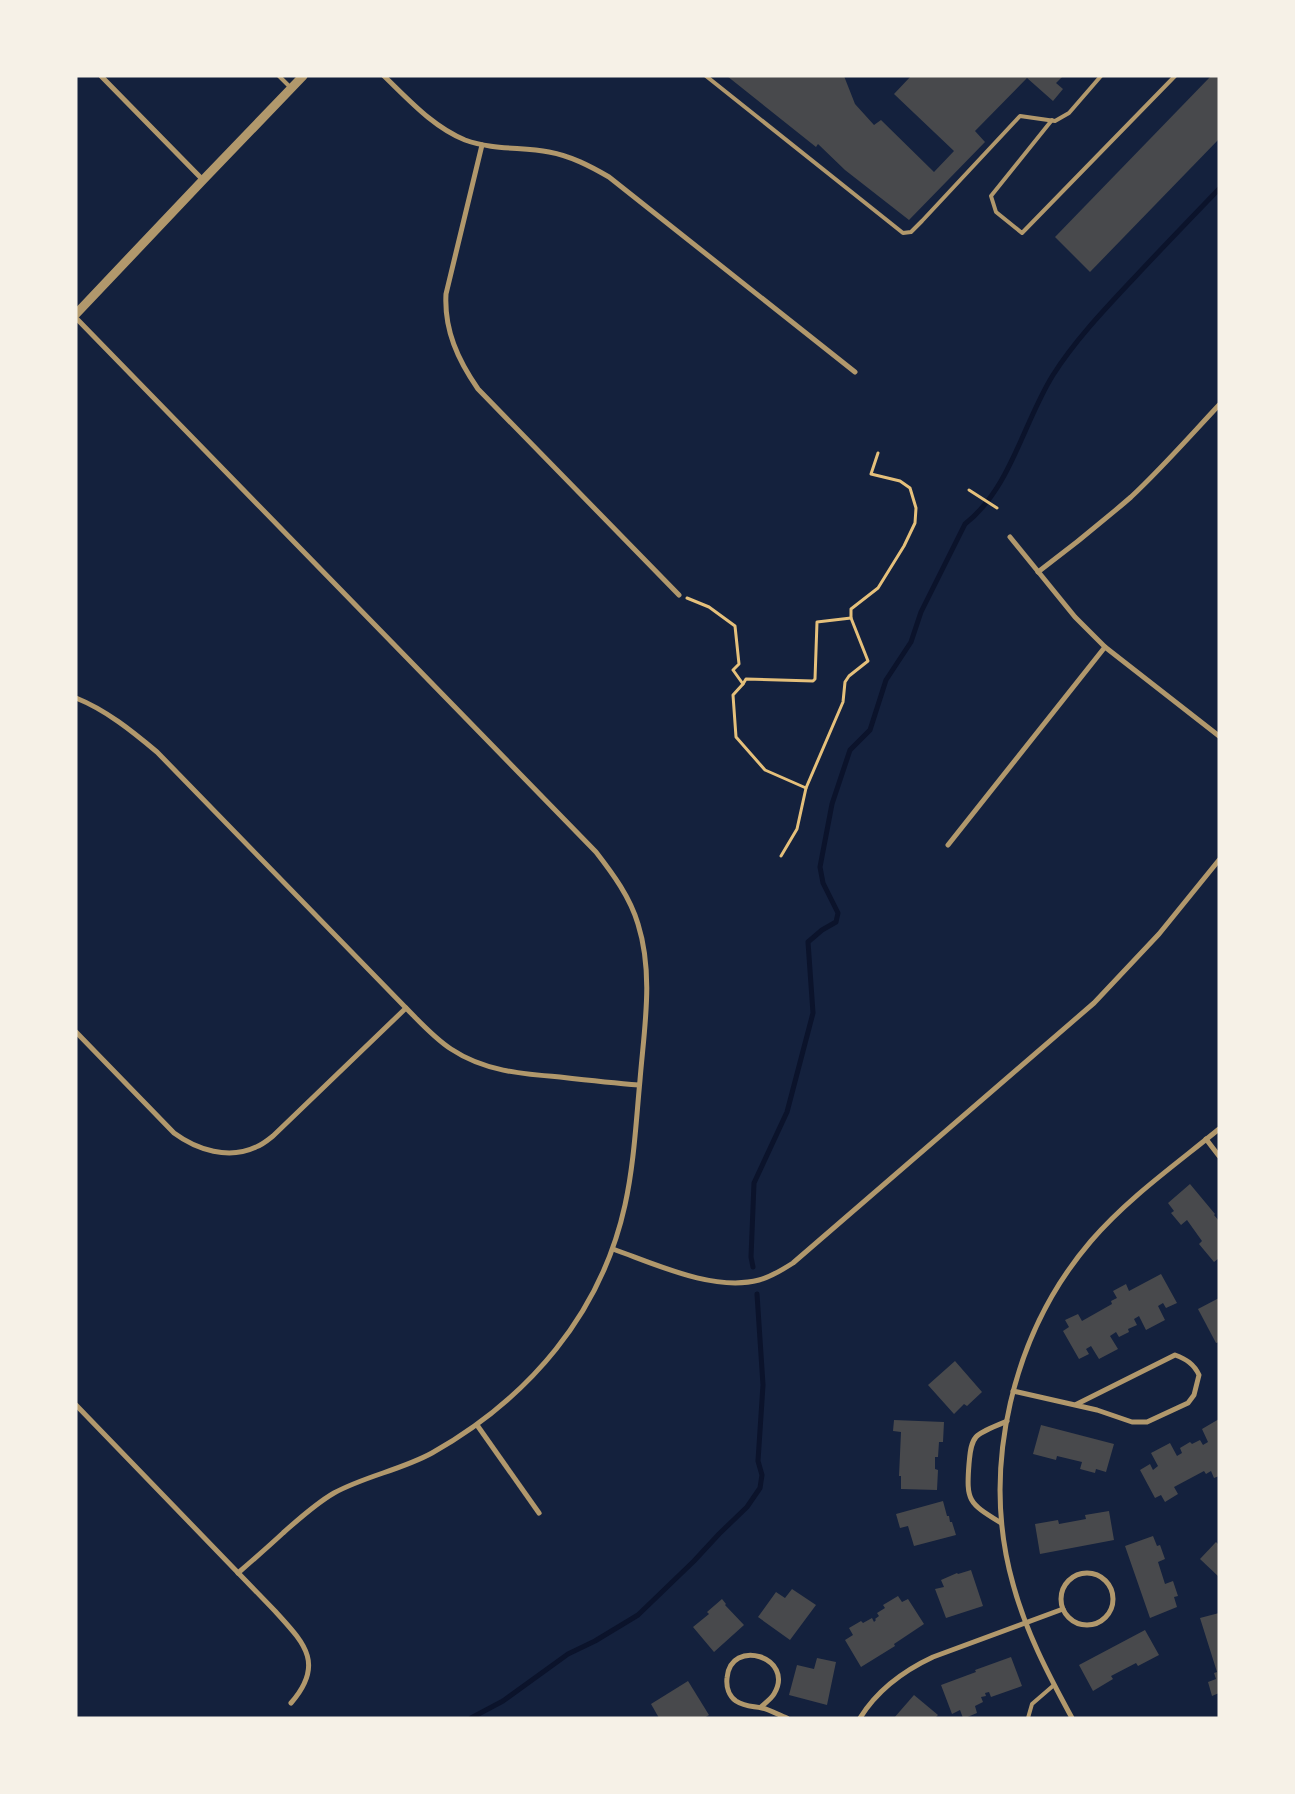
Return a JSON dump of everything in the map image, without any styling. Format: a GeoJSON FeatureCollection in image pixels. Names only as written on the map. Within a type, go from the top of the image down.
{"type":"FeatureCollection","features":[{"type":"Feature","properties":{"kind":"street"},"geometry":{"type":"LineString","coordinates":[[101,76],[203,180]]}},
{"type":"Feature","properties":{"kind":"street"},"geometry":{"type":"LineString","coordinates":[[238,1573],[304,1514],[332,1494],[363,1479],[406,1465],[431,1454],[477,1425],[530,1380],[552,1356],[581,1314],[607,1265],[625,1206],[630,1176],[647,996],[647,970],[638,922],[627,897],[613,874],[596,852],[76,316],[303,76]]}},
{"type":"Feature","properties":{"kind":"street"},"geometry":{"type":"LineString","coordinates":[[384,76],[429,118],[465,140],[482,145],[548,152],[590,166],[609,177],[855,372]]}},
{"type":"Feature","properties":{"kind":"street"},"geometry":{"type":"LineString","coordinates":[[482,145],[446,294],[445,310],[456,352],[466,372],[478,389],[680,595]]}},
{"type":"Feature","properties":{"kind":"street"},"geometry":{"type":"LineString","coordinates":[[1038,572],[1094,529],[1132,496],[1219,405]]}},
{"type":"Feature","properties":{"kind":"street"},"geometry":{"type":"LineString","coordinates":[[1010,537],[1075,617],[1105,647],[1219,736]]}},
{"type":"Feature","properties":{"kind":"street"},"geometry":{"type":"LineString","coordinates":[[948,845],[1105,647]]}},
{"type":"Feature","properties":{"kind":"street"},"geometry":{"type":"LineString","coordinates":[[76,698],[107,714],[157,752],[432,1035],[450,1049],[469,1060],[489,1068],[515,1073],[639,1085]]}},
{"type":"Feature","properties":{"kind":"street"},"geometry":{"type":"LineString","coordinates":[[613,1249],[703,1280],[722,1283],[739,1284],[759,1280],[777,1273],[793,1263],[1094,1003],[1159,934],[1219,860]]}},
{"type":"Feature","properties":{"kind":"street"},"geometry":{"type":"LineString","coordinates":[[76,1032],[174,1133],[185,1141],[204,1150],[220,1153],[236,1152],[256,1147],[273,1136],[406,1008]]}},
{"type":"Feature","properties":{"kind":"street"},"geometry":{"type":"LineString","coordinates":[[1072,1718],[1054,1685],[1026,1624],[1012,1582],[1001,1523],[1001,1473],[1007,1421],[1013,1391],[1024,1356],[1039,1321],[1056,1290],[1077,1259],[1092,1240],[1135,1197],[1219,1129]]}},
{"type":"Feature","properties":{"kind":"street"},"geometry":{"type":"LineString","coordinates":[[1206,1139],[1219,1156]]}},
{"type":"Feature","properties":{"kind":"street"},"geometry":{"type":"LineString","coordinates":[[1013,1391],[1097,1410],[1132,1422],[1147,1422],[1188,1403],[1194,1395],[1199,1375],[1196,1368],[1185,1358],[1175,1355],[1075,1405]]}},
{"type":"Feature","properties":{"kind":"street"},"geometry":{"type":"LineString","coordinates":[[76,1405],[301,1640],[307,1655],[308,1667],[306,1679],[300,1693],[291,1703]]}},
{"type":"Feature","properties":{"kind":"street"},"geometry":{"type":"LineString","coordinates":[[1001,1523],[983,1512],[975,1504],[967,1490],[970,1452],[973,1441],[977,1435],[1007,1421]]}},
{"type":"Feature","properties":{"kind":"street"},"geometry":{"type":"LineString","coordinates":[[477,1425],[539,1513]]}},
{"type":"Feature","properties":{"kind":"street"},"geometry":{"type":"LineString","coordinates":[[1088,1572],[1098,1574],[1112,1588],[1114,1599],[1112,1609],[1106,1618],[1098,1624],[1087,1626],[1077,1624],[1068,1618],[1063,1609],[1061,1599],[1063,1588],[1077,1574],[1088,1572]]}},
{"type":"Feature","properties":{"kind":"street"},"geometry":{"type":"LineString","coordinates":[[860,1718],[877,1696],[902,1672],[915,1665],[1063,1609]]}},
{"type":"Feature","properties":{"kind":"street"},"geometry":{"type":"LineString","coordinates":[[761,1708],[773,1696],[777,1688],[778,1677],[768,1660],[751,1654],[741,1657],[733,1663],[727,1674],[726,1684],[728,1691],[738,1702],[787,1718]]}},
{"type":"Feature","properties":{"kind":"lane"},"geometry":{"type":"LineString","coordinates":[[280,76],[292,88]]}},
{"type":"Feature","properties":{"kind":"lane"},"geometry":{"type":"LineString","coordinates":[[706,76],[903,233],[911,232],[1020,116],[1055,121],[1069,113],[1101,76]]}},
{"type":"Feature","properties":{"kind":"lane"},"geometry":{"type":"LineString","coordinates":[[1052,120],[991,196],[996,212],[1022,233],[1175,76]]}},
{"type":"Feature","properties":{"kind":"lane"},"geometry":{"type":"LineString","coordinates":[[1028,1718],[1032,1704],[1054,1685]]}},
{"type":"Feature","properties":{"kind":"path"},"geometry":{"type":"LineString","coordinates":[[781,856],[798,829],[806,788],[843,702],[845,682],[849,676],[868,661],[851,618],[851,608],[878,588],[904,546],[915,523],[916,508],[910,488],[900,481],[871,474],[878,454]]}},
{"type":"Feature","properties":{"kind":"path"},"geometry":{"type":"LineString","coordinates":[[969,490],[996,508]]}},
{"type":"Feature","properties":{"kind":"path"},"geometry":{"type":"LineString","coordinates":[[680,595],[709,607],[735,626],[739,664],[733,670],[743,684]]}},
{"type":"Feature","properties":{"kind":"path"},"geometry":{"type":"LineString","coordinates":[[806,788],[765,770],[736,737],[733,695],[746,679],[813,681],[815,679],[817,622],[851,618]]}},
{"type":"Feature","properties":{"kind":"building"},"geometry":{"type":"Polygon","coordinates":[[[727,76],[844,76],[855,104],[874,125],[881,120],[934,172],[954,151],[894,94],[911,76],[1063,76],[1056,83],[1063,89],[1053,101],[1027,78],[975,131],[985,142],[909,220],[845,170],[818,144],[816,147],[727,76]]]}},
{"type":"Feature","properties":{"kind":"building"},"geometry":{"type":"Polygon","coordinates":[[[1211,76],[1219,76],[1219,139],[1090,272],[1055,237],[1211,76]]]}},
{"type":"Feature","properties":{"kind":"building"},"geometry":{"type":"Polygon","coordinates":[[[1190,1184],[1219,1221],[1219,1258],[1214,1262],[1199,1244],[1202,1241],[1187,1220],[1181,1225],[1171,1213],[1174,1211],[1168,1203],[1190,1184]]]}},
{"type":"Feature","properties":{"kind":"building"},"geometry":{"type":"Polygon","coordinates":[[[1161,1274],[1177,1303],[1166,1308],[1163,1303],[1158,1306],[1165,1320],[1146,1330],[1139,1316],[1134,1319],[1137,1325],[1128,1329],[1129,1332],[1119,1337],[1116,1332],[1110,1336],[1118,1349],[1099,1359],[1091,1346],[1086,1349],[1089,1354],[1079,1359],[1063,1331],[1069,1327],[1065,1320],[1078,1314],[1082,1321],[1112,1304],[1111,1301],[1117,1298],[1113,1291],[1126,1284],[1129,1291],[1161,1274]]]}},
{"type":"Feature","properties":{"kind":"building"},"geometry":{"type":"Polygon","coordinates":[[[1219,1298],[1219,1342],[1216,1343],[1198,1309],[1219,1298]]]}},
{"type":"Feature","properties":{"kind":"building"},"geometry":{"type":"Polygon","coordinates":[[[955,1361],[982,1392],[967,1406],[964,1404],[954,1414],[928,1385],[955,1361]]]}},
{"type":"Feature","properties":{"kind":"building"},"geometry":{"type":"Polygon","coordinates":[[[1219,1419],[1219,1476],[1214,1478],[1211,1471],[1206,1474],[1204,1471],[1174,1487],[1178,1494],[1165,1502],[1161,1495],[1155,1498],[1140,1470],[1150,1464],[1153,1470],[1158,1466],[1151,1453],[1170,1443],[1177,1456],[1182,1453],[1180,1448],[1190,1442],[1192,1444],[1200,1440],[1203,1445],[1208,1442],[1202,1429],[1219,1419]]]}},
{"type":"Feature","properties":{"kind":"building"},"geometry":{"type":"Polygon","coordinates":[[[894,1420],[944,1422],[943,1442],[939,1442],[938,1457],[935,1457],[935,1469],[938,1470],[937,1490],[901,1489],[901,1476],[899,1476],[901,1432],[893,1431],[894,1420]]]}},
{"type":"Feature","properties":{"kind":"building"},"geometry":{"type":"Polygon","coordinates":[[[1041,1425],[1114,1444],[1106,1472],[1096,1469],[1095,1473],[1080,1469],[1082,1462],[1057,1456],[1056,1460],[1033,1454],[1041,1425]]]}},
{"type":"Feature","properties":{"kind":"building"},"geometry":{"type":"Polygon","coordinates":[[[943,1501],[947,1516],[949,1516],[950,1522],[952,1522],[956,1535],[914,1546],[908,1526],[900,1528],[896,1514],[943,1501]]]}},
{"type":"Feature","properties":{"kind":"building"},"geometry":{"type":"Polygon","coordinates":[[[1109,1511],[1114,1540],[1040,1554],[1035,1524],[1058,1520],[1059,1524],[1086,1519],[1085,1515],[1109,1511]]]}},
{"type":"Feature","properties":{"kind":"building"},"geometry":{"type":"Polygon","coordinates":[[[1153,1536],[1157,1546],[1160,1545],[1165,1559],[1158,1562],[1165,1584],[1173,1581],[1178,1596],[1174,1597],[1177,1607],[1150,1618],[1125,1546],[1153,1536]]]}},
{"type":"Feature","properties":{"kind":"building"},"geometry":{"type":"Polygon","coordinates":[[[1216,1542],[1219,1545],[1219,1577],[1200,1559],[1216,1542]]]}},
{"type":"Feature","properties":{"kind":"building"},"geometry":{"type":"Polygon","coordinates":[[[971,1570],[983,1606],[946,1618],[935,1589],[944,1587],[941,1580],[957,1573],[971,1570]]]}},
{"type":"Feature","properties":{"kind":"building"},"geometry":{"type":"Polygon","coordinates":[[[792,1589],[816,1605],[790,1640],[758,1617],[776,1592],[785,1598],[792,1589]]]}},
{"type":"Feature","properties":{"kind":"building"},"geometry":{"type":"Polygon","coordinates":[[[898,1596],[902,1602],[908,1599],[924,1624],[894,1644],[895,1646],[861,1667],[845,1640],[853,1635],[849,1628],[861,1621],[863,1623],[872,1618],[874,1622],[879,1616],[877,1613],[885,1608],[883,1605],[898,1596]]]}},
{"type":"Feature","properties":{"kind":"building"},"geometry":{"type":"Polygon","coordinates":[[[722,1599],[725,1605],[744,1625],[714,1652],[693,1627],[709,1614],[707,1612],[722,1599]]]}},
{"type":"Feature","properties":{"kind":"building"},"geometry":{"type":"Polygon","coordinates":[[[1219,1613],[1219,1693],[1212,1696],[1208,1682],[1216,1679],[1214,1673],[1217,1672],[1200,1618],[1219,1613]]]}},
{"type":"Feature","properties":{"kind":"building"},"geometry":{"type":"Polygon","coordinates":[[[1145,1630],[1159,1655],[1138,1666],[1136,1663],[1111,1676],[1113,1679],[1093,1691],[1079,1665],[1145,1630]]]}},
{"type":"Feature","properties":{"kind":"building"},"geometry":{"type":"Polygon","coordinates":[[[1011,1657],[1022,1686],[991,1697],[989,1692],[985,1693],[986,1696],[981,1697],[983,1702],[975,1706],[977,1713],[965,1718],[963,1718],[960,1710],[952,1714],[941,1685],[1011,1657]]]}},
{"type":"Feature","properties":{"kind":"building"},"geometry":{"type":"Polygon","coordinates":[[[817,1658],[836,1662],[827,1705],[789,1695],[797,1665],[814,1669],[817,1658]]]}},
{"type":"Feature","properties":{"kind":"building"},"geometry":{"type":"Polygon","coordinates":[[[688,1681],[709,1715],[704,1718],[659,1718],[651,1704],[688,1681]]]}},
{"type":"Feature","properties":{"kind":"building"},"geometry":{"type":"Polygon","coordinates":[[[914,1695],[938,1715],[935,1718],[894,1718],[914,1695]]]}},
{"type":"Feature","properties":{"kind":"waterway"},"geometry":{"type":"LineString","coordinates":[[753,1267],[751,1257],[754,1183],[787,1112],[813,1013],[808,942],[822,930],[836,922],[838,913],[823,883],[820,867],[832,804],[850,750],[870,730],[886,680],[911,642],[921,612],[965,524],[981,509],[1005,474],[1042,394],[1053,375],[1081,336],[1102,312],[1219,189]]}},
{"type":"Feature","properties":{"kind":"waterway"},"geometry":{"type":"LineString","coordinates":[[471,1718],[503,1701],[568,1654],[595,1641],[638,1615],[747,1507],[760,1488],[762,1475],[758,1461],[763,1385],[757,1294]]}}]}
